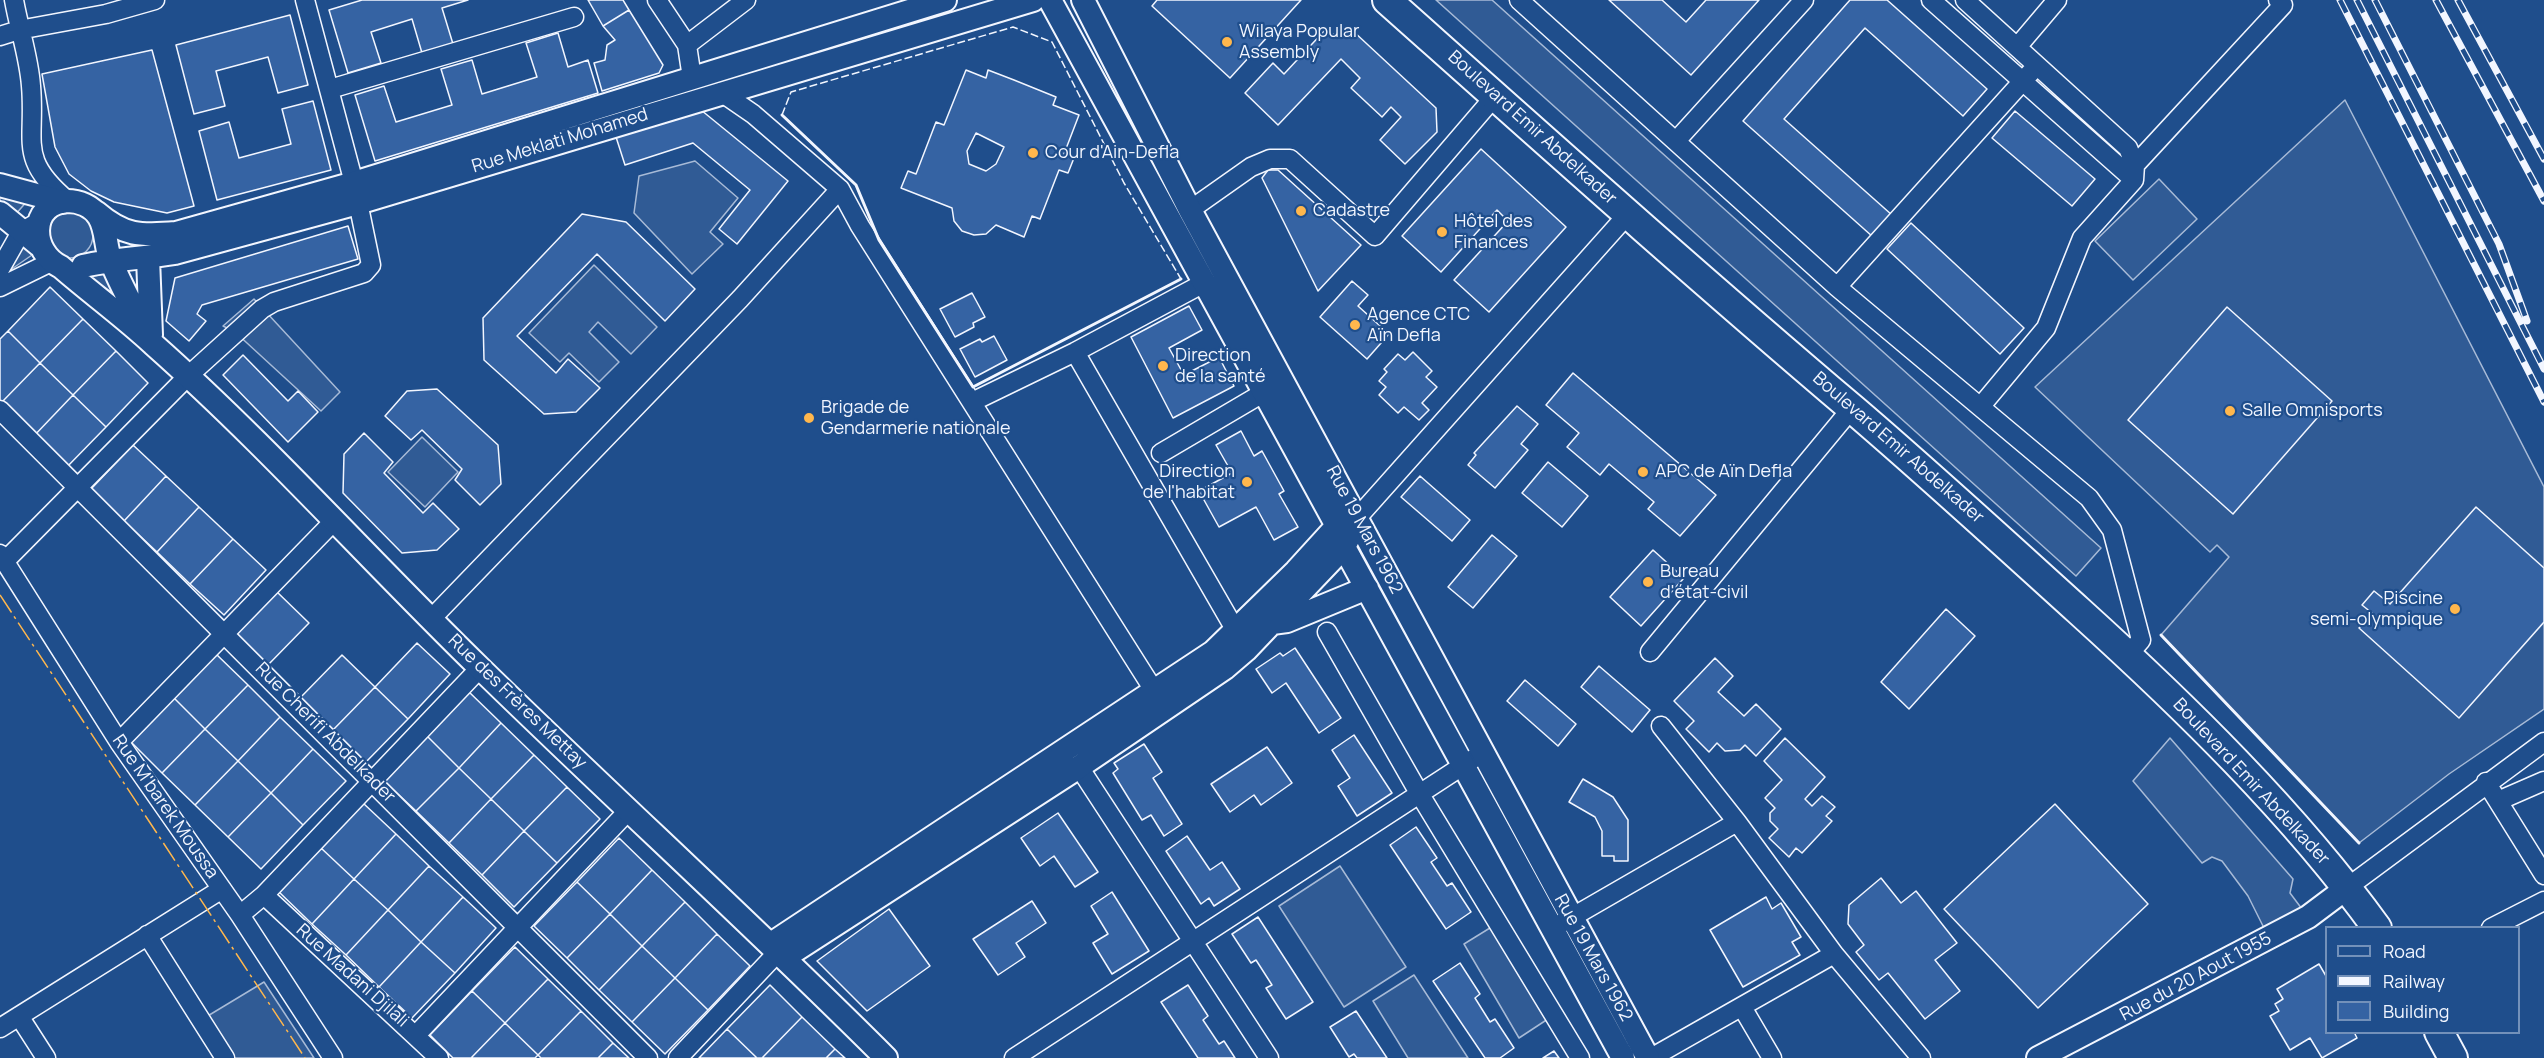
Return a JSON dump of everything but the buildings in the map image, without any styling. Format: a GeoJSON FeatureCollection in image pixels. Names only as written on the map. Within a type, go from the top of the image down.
{"type":"FeatureCollection","features":[{"type":"Feature","properties":{"kind":"main road","name":"Boulevard Emir Abdelkader"},"geometry":{"type":"LineString","coordinates":[[1388,0],[1628,214],[1935,478],[2128,655],[2205,731],[2348,887],[2376,926]]}},
{"type":"Feature","properties":{"kind":"main road"},"geometry":{"type":"LineString","coordinates":[[2440,1034],[2453,1058]]}},
{"type":"Feature","properties":{"kind":"street"},"geometry":{"type":"LineString","coordinates":[[14,0],[31,86],[31,150],[48,184],[66,202]]}},
{"type":"Feature","properties":{"kind":"street"},"geometry":{"type":"LineString","coordinates":[[0,36],[19,30],[106,14],[155,0]]}},
{"type":"Feature","properties":{"kind":"street"},"geometry":{"type":"LineString","coordinates":[[3,558],[188,376],[262,309],[274,302],[364,273],[371,265],[356,193],[305,0]]}},
{"type":"Feature","properties":{"kind":"street"},"geometry":{"type":"LineString","coordinates":[[657,0],[687,45],[692,78]]}},
{"type":"Feature","properties":{"kind":"street"},"geometry":{"type":"LineString","coordinates":[[687,45],[746,0]]}},
{"type":"Feature","properties":{"kind":"street","name":"Rue Meklati Mohamed"},"geometry":{"type":"LineString","coordinates":[[83,266],[110,260],[148,258],[356,193],[692,78],[945,0]]}},
{"type":"Feature","properties":{"kind":"street","name":"Rue Meklati Mohamed"},"geometry":{"type":"LineString","coordinates":[[91,208],[115,228],[147,236],[176,233],[356,193],[721,92],[1033,0]]}},
{"type":"Feature","properties":{"kind":"street","name":"Rue 19 Mars 1962"},"geometry":{"type":"LineString","coordinates":[[1050,0],[1263,393],[1346,530],[1473,759],[1561,924],[1623,1058]]}},
{"type":"Feature","properties":{"kind":"street","name":"Rue 19 Mars 1962"},"geometry":{"type":"LineString","coordinates":[[1083,0],[1190,210],[1346,530],[1367,588],[1473,759]]}},
{"type":"Feature","properties":{"kind":"street"},"geometry":{"type":"LineString","coordinates":[[1519,0],[1837,287],[2089,498],[2112,530],[2141,640],[2128,655]]}},
{"type":"Feature","properties":{"kind":"street"},"geometry":{"type":"LineString","coordinates":[[1676,141],[1804,0]]}},
{"type":"Feature","properties":{"kind":"street"},"geometry":{"type":"LineString","coordinates":[[1931,0],[2135,173]]}},
{"type":"Feature","properties":{"kind":"street"},"geometry":{"type":"LineString","coordinates":[[1965,0],[2128,148],[2135,173]]}},
{"type":"Feature","properties":{"kind":"street"},"geometry":{"type":"LineString","coordinates":[[2018,46],[2057,0]]}},
{"type":"Feature","properties":{"kind":"street"},"geometry":{"type":"LineString","coordinates":[[1981,406],[2046,328],[2082,238],[2135,173],[2283,5],[2278,0]]}},
{"type":"Feature","properties":{"kind":"street"},"geometry":{"type":"LineString","coordinates":[[330,89],[574,17]]}},
{"type":"Feature","properties":{"kind":"street"},"geometry":{"type":"LineString","coordinates":[[1837,287],[2038,64]]}},
{"type":"Feature","properties":{"kind":"street"},"geometry":{"type":"LineString","coordinates":[[721,92],[770,128],[840,189],[860,226],[1155,692]]}},
{"type":"Feature","properties":{"kind":"street"},"geometry":{"type":"LineString","coordinates":[[1190,210],[1251,167],[1270,159],[1290,159],[1375,236],[1495,96]]}},
{"type":"Feature","properties":{"kind":"street"},"geometry":{"type":"LineString","coordinates":[[0,185],[91,208],[98,216],[105,235],[110,260],[152,343]]}},
{"type":"Feature","properties":{"kind":"street"},"geometry":{"type":"LineString","coordinates":[[430,619],[740,298],[840,189]]}},
{"type":"Feature","properties":{"kind":"street"},"geometry":{"type":"LineString","coordinates":[[0,286],[42,246],[54,206],[66,202]]}},
{"type":"Feature","properties":{"kind":"street","name":"Rue des Frères Mettay"},"geometry":{"type":"LineString","coordinates":[[0,213],[42,246],[188,376],[335,520],[480,668],[778,950],[886,1058]]}},
{"type":"Feature","properties":{"kind":"street"},"geometry":{"type":"LineString","coordinates":[[778,950],[1079,767],[1225,668],[1272,622],[1346,530],[1628,214]]}},
{"type":"Feature","properties":{"kind":"street"},"geometry":{"type":"LineString","coordinates":[[42,246],[83,266],[99,254],[105,235]]}},
{"type":"Feature","properties":{"kind":"street"},"geometry":{"type":"LineString","coordinates":[[0,269],[42,246]]}},
{"type":"Feature","properties":{"kind":"street"},"geometry":{"type":"LineString","coordinates":[[148,258],[152,343]]}},
{"type":"Feature","properties":{"kind":"street"},"geometry":{"type":"LineString","coordinates":[[972,402],[1076,352],[1204,283]]}},
{"type":"Feature","properties":{"kind":"street"},"geometry":{"type":"LineString","coordinates":[[1076,352],[1236,632]]}},
{"type":"Feature","properties":{"kind":"street"},"geometry":{"type":"LineString","coordinates":[[1161,453],[1263,393]]}},
{"type":"Feature","properties":{"kind":"street"},"geometry":{"type":"LineString","coordinates":[[1650,652],[1852,408]]}},
{"type":"Feature","properties":{"kind":"street","name":"Rue Cherifi Abdelkader"},"geometry":{"type":"LineString","coordinates":[[0,410],[373,781],[515,928],[648,1058]]}},
{"type":"Feature","properties":{"kind":"street"},"geometry":{"type":"LineString","coordinates":[[119,742],[335,520]]}},
{"type":"Feature","properties":{"kind":"street"},"geometry":{"type":"LineString","coordinates":[[678,1058],[778,950],[1213,652],[1346,530]]}},
{"type":"Feature","properties":{"kind":"street","name":"Rue M'barek Moussa"},"geometry":{"type":"LineString","coordinates":[[3,558],[119,742],[240,915],[333,1058]]}},
{"type":"Feature","properties":{"kind":"street"},"geometry":{"type":"LineString","coordinates":[[1272,622],[1287,621],[1367,588]]}},
{"type":"Feature","properties":{"kind":"street"},"geometry":{"type":"LineString","coordinates":[[1327,632],[1419,794],[1580,1058]]}},
{"type":"Feature","properties":{"kind":"street"},"geometry":{"type":"LineString","coordinates":[[240,915],[264,895],[480,668]]}},
{"type":"Feature","properties":{"kind":"street"},"geometry":{"type":"LineString","coordinates":[[1661,726],[1737,822],[1834,954],[1921,1058]]}},
{"type":"Feature","properties":{"kind":"street"},"geometry":{"type":"LineString","coordinates":[[2348,887],[2486,782],[2544,742]]}},
{"type":"Feature","properties":{"kind":"street"},"geometry":{"type":"LineString","coordinates":[[1014,1058],[1194,943],[1473,759]]}},
{"type":"Feature","properties":{"kind":"street"},"geometry":{"type":"LineString","coordinates":[[1079,767],[1269,1058]]}},
{"type":"Feature","properties":{"kind":"street"},"geometry":{"type":"LineString","coordinates":[[2498,801],[2544,781]]}},
{"type":"Feature","properties":{"kind":"street"},"geometry":{"type":"LineString","coordinates":[[2486,782],[2544,875]]}},
{"type":"Feature","properties":{"kind":"street"},"geometry":{"type":"LineString","coordinates":[[416,1035],[629,810]]}},
{"type":"Feature","properties":{"kind":"street"},"geometry":{"type":"LineString","coordinates":[[1561,924],[1737,822]]}},
{"type":"Feature","properties":{"kind":"street","name":"Rue du 20 Aout 1955"},"geometry":{"type":"LineString","coordinates":[[2038,1058],[2308,917],[2348,887]]}},
{"type":"Feature","properties":{"kind":"street"},"geometry":{"type":"LineString","coordinates":[[0,1028],[222,890]]}},
{"type":"Feature","properties":{"kind":"street","name":"Rue Madani Djilali"},"geometry":{"type":"LineString","coordinates":[[264,895],[439,1058]]}},
{"type":"Feature","properties":{"kind":"street"},"geometry":{"type":"LineString","coordinates":[[2494,926],[2544,901]]}},
{"type":"Feature","properties":{"kind":"street","name":"Rue 19 Mars 1962"},"geometry":{"type":"LineString","coordinates":[[1561,924],[1649,1058]]}},
{"type":"Feature","properties":{"kind":"street"},"geometry":{"type":"LineString","coordinates":[[147,935],[225,1058]]}},
{"type":"Feature","properties":{"kind":"street"},"geometry":{"type":"LineString","coordinates":[[1649,1058],[1834,954]]}},
{"type":"Feature","properties":{"kind":"street"},"geometry":{"type":"LineString","coordinates":[[1742,1007],[1772,1058]]}},
{"type":"Feature","properties":{"kind":"street"},"geometry":{"type":"LineString","coordinates":[[19,1016],[46,1058]]}},
{"type":"Feature","properties":{"kind":"shaded area"},"geometry":{"type":"Polygon","coordinates":[[[1436,0],[1492,0],[2101,548],[2076,576],[1436,0]]]}},
{"type":"Feature","properties":{"kind":"shaded area"},"geometry":{"type":"Polygon","coordinates":[[[2345,100],[2544,487],[2544,709],[2449,774],[2359,843],[2161,635],[2229,557],[2217,545],[2210,552],[2035,387],[2345,100]]]}},
{"type":"Feature","properties":{"kind":"shaded area"},"geometry":{"type":"Polygon","coordinates":[[[695,161],[738,198],[710,232],[723,244],[692,274],[634,213],[639,176],[695,161]]]}},
{"type":"Feature","properties":{"kind":"shaded area"},"geometry":{"type":"Polygon","coordinates":[[[2159,179],[2197,219],[2133,280],[2095,241],[2159,179]]]}},
{"type":"Feature","properties":{"kind":"shaded area"},"geometry":{"type":"Polygon","coordinates":[[[0,191],[29,199],[14,216],[0,204],[0,191]]]}},
{"type":"Feature","properties":{"kind":"shaded area"},"geometry":{"type":"Polygon","coordinates":[[[70,212],[79,213],[87,218],[92,226],[92,244],[87,252],[79,257],[70,258],[61,257],[53,252],[48,244],[47,235],[48,226],[53,218],[61,213],[70,212]]]}},
{"type":"Feature","properties":{"kind":"shaded area"},"geometry":{"type":"Polygon","coordinates":[[[24,242],[32,255],[6,273],[24,242]]]}},
{"type":"Feature","properties":{"kind":"shaded area"},"geometry":{"type":"Polygon","coordinates":[[[594,265],[657,327],[631,354],[598,322],[589,332],[619,362],[599,382],[569,353],[560,362],[529,333],[594,265]]]}},
{"type":"Feature","properties":{"kind":"shaded area"},"geometry":{"type":"Polygon","coordinates":[[[110,273],[129,319],[83,278],[110,273]]]}},
{"type":"Feature","properties":{"kind":"shaded area"},"geometry":{"type":"Polygon","coordinates":[[[254,299],[340,392],[321,411],[235,332],[223,326],[254,299]]]}},
{"type":"Feature","properties":{"kind":"shaded area"},"geometry":{"type":"Polygon","coordinates":[[[422,437],[458,472],[425,507],[388,472],[422,437]]]}},
{"type":"Feature","properties":{"kind":"shaded area"},"geometry":{"type":"Polygon","coordinates":[[[2170,738],[2293,879],[2290,893],[2308,917],[2269,938],[2248,896],[2222,861],[2212,857],[2202,863],[2133,781],[2170,738]]]}},
{"type":"Feature","properties":{"kind":"shaded area"},"geometry":{"type":"Polygon","coordinates":[[[1340,866],[1406,967],[1344,1007],[1279,906],[1340,866]]]}},
{"type":"Feature","properties":{"kind":"shaded area"},"geometry":{"type":"Polygon","coordinates":[[[1498,923],[1554,1015],[1519,1038],[1464,944],[1498,923]]]}},
{"type":"Feature","properties":{"kind":"shaded area"},"geometry":{"type":"Polygon","coordinates":[[[1414,975],[1468,1058],[1408,1058],[1373,1001],[1414,975]]]}},
{"type":"Feature","properties":{"kind":"shaded area"},"geometry":{"type":"Polygon","coordinates":[[[264,982],[314,1058],[232,1058],[206,1017],[264,982]]]}},
{"type":"Feature","properties":{"kind":"railway"},"geometry":{"type":"LineString","coordinates":[[2340,0],[2544,402]]}},
{"type":"Feature","properties":{"kind":"railway"},"geometry":{"type":"LineString","coordinates":[[2357,0],[2544,369]]}},
{"type":"Feature","properties":{"kind":"railway"},"geometry":{"type":"LineString","coordinates":[[2375,0],[2499,244],[2527,321]]}},
{"type":"Feature","properties":{"kind":"railway"},"geometry":{"type":"LineString","coordinates":[[2436,0],[2544,201]]}},
{"type":"Feature","properties":{"kind":"railway"},"geometry":{"type":"LineString","coordinates":[[2458,0],[2544,159]]}},
{"type":"Feature","properties":{"kind":"fence"},"geometry":{"type":"LineString","coordinates":[[782,115],[791,92],[1013,27],[1052,42],[1124,183],[1181,279]]}},
{"type":"Feature","properties":{"kind":"wall"},"geometry":{"type":"LineString","coordinates":[[782,115],[856,185],[879,240],[973,387],[1181,279]]}},
{"type":"Feature","properties":{"kind":"wall"},"geometry":{"type":"LineString","coordinates":[[2161,635],[2359,843]]}},
{"type":"Feature","properties":{"kind":"power"},"geometry":{"type":"LineString","coordinates":[[0,595],[305,1058]]}},
{"type":"Feature","properties":{"kind":"place","name":"Wilaya Popular Assembly"},"geometry":{"type":"Point","coordinates":[1227,42]}},
{"type":"Feature","properties":{"kind":"place","name":"Cour d'Ain-Defla"},"geometry":{"type":"Point","coordinates":[1033,153]}},
{"type":"Feature","properties":{"kind":"place","name":"Cadastre"},"geometry":{"type":"Point","coordinates":[1301,211]}},
{"type":"Feature","properties":{"kind":"place","name":"Hôtel des Finances"},"geometry":{"type":"Point","coordinates":[1442,232]}},
{"type":"Feature","properties":{"kind":"place","name":"Agence CTC Aïn Defla"},"geometry":{"type":"Point","coordinates":[1355,325]}},
{"type":"Feature","properties":{"kind":"place","name":"Direction de la santé"},"geometry":{"type":"Point","coordinates":[1163,366]}},
{"type":"Feature","properties":{"kind":"place","name":"Salle Omnisports"},"geometry":{"type":"Point","coordinates":[2230,411]}},
{"type":"Feature","properties":{"kind":"place","name":"Brigade de Gendarmerie nationale"},"geometry":{"type":"Point","coordinates":[809,418]}},
{"type":"Feature","properties":{"kind":"place","name":"APC de Aïn Defla"},"geometry":{"type":"Point","coordinates":[1643,472]}},
{"type":"Feature","properties":{"kind":"place","name":"Direction de l'habitat"},"geometry":{"type":"Point","coordinates":[1247,482]}},
{"type":"Feature","properties":{"kind":"place","name":"Bureau d'état-civil"},"geometry":{"type":"Point","coordinates":[1648,582]}},
{"type":"Feature","properties":{"kind":"place","name":"Piscine semi-olympique"},"geometry":{"type":"Point","coordinates":[2455,609]}}]}
